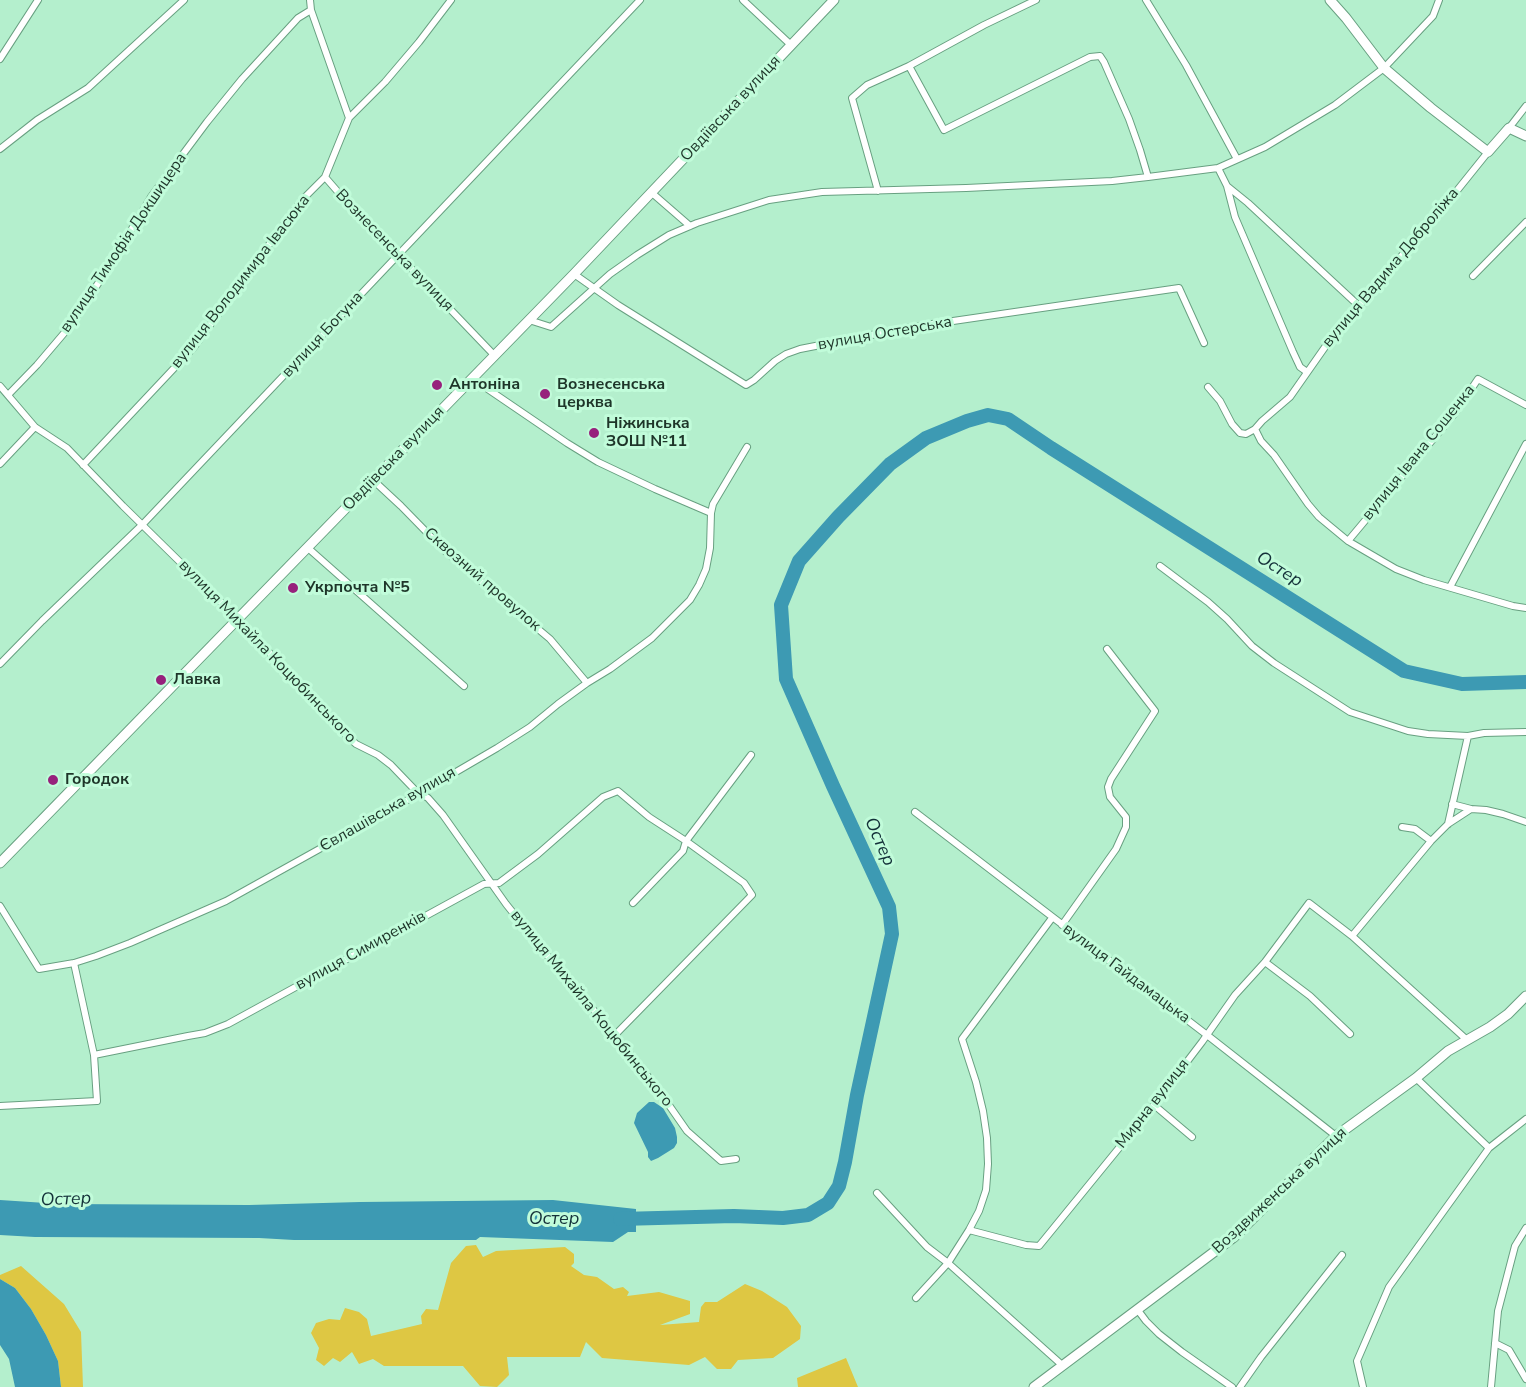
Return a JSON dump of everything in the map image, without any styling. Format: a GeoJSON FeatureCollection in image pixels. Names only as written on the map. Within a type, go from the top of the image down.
{"type":"FeatureCollection","features":[{"type":"Feature","properties":{"kind":"main road","name":"Овдіївська вулиця"},"geometry":{"type":"LineString","coordinates":[[0,863],[473,379],[834,0]]}},
{"type":"Feature","properties":{"kind":"main road"},"geometry":{"type":"LineString","coordinates":[[1330,0],[1384,69],[1488,152]]}},
{"type":"Feature","properties":{"kind":"main road"},"geometry":{"type":"LineString","coordinates":[[1509,128],[1526,136]]}},
{"type":"Feature","properties":{"kind":"main road","name":"вулиця Вадима Доброліжа"},"geometry":{"type":"LineString","coordinates":[[1488,152],[1509,128]]}},
{"type":"Feature","properties":{"kind":"main road","name":"Воздвиженська вулиця"},"geometry":{"type":"LineString","coordinates":[[1034,1387],[1234,1237],[1336,1136],[1416,1078],[1448,1051],[1508,1014],[1526,996]]}},
{"type":"Feature","properties":{"kind":"street"},"geometry":{"type":"LineString","coordinates":[[0,59],[38,0]]}},
{"type":"Feature","properties":{"kind":"street"},"geometry":{"type":"LineString","coordinates":[[0,149],[37,120],[88,88],[184,0]]}},
{"type":"Feature","properties":{"kind":"street"},"geometry":{"type":"LineString","coordinates":[[310,0],[311,10],[348,118],[392,74],[451,0]]}},
{"type":"Feature","properties":{"kind":"street","name":"вулиця Богуна"},"geometry":{"type":"LineString","coordinates":[[0,664],[142,525],[640,0]]}},
{"type":"Feature","properties":{"kind":"street"},"geometry":{"type":"LineString","coordinates":[[743,0],[790,45]]}},
{"type":"Feature","properties":{"kind":"street"},"geometry":{"type":"LineString","coordinates":[[878,191],[852,98],[867,85],[909,66],[1036,0]]}},
{"type":"Feature","properties":{"kind":"street"},"geometry":{"type":"LineString","coordinates":[[1146,0],[1186,65],[1237,159]]}},
{"type":"Feature","properties":{"kind":"street"},"geometry":{"type":"LineString","coordinates":[[529,320],[551,327],[594,288],[637,255],[669,235],[769,200],[822,192],[977,188],[1112,181],[1218,168],[1265,147],[1335,105],[1384,69],[1433,16],[1439,0]]}},
{"type":"Feature","properties":{"kind":"street","name":"вулиця Тимофія Докшицера"},"geometry":{"type":"LineString","coordinates":[[8,395],[71,325],[151,197],[207,122],[242,79],[298,18],[311,10]]}},
{"type":"Feature","properties":{"kind":"street"},"geometry":{"type":"LineString","coordinates":[[909,66],[944,130],[1089,57],[1100,56],[1129,119],[1148,177]]}},
{"type":"Feature","properties":{"kind":"street","name":"вулиця Вадима Доброліжа"},"geometry":{"type":"LineString","coordinates":[[1509,128],[1526,106]]}},
{"type":"Feature","properties":{"kind":"street","name":"Вознесенська вулиця"},"geometry":{"type":"LineString","coordinates":[[348,118],[325,177],[494,355]]}},
{"type":"Feature","properties":{"kind":"street","name":"вулиця Вадима Доброліжа"},"geometry":{"type":"LineString","coordinates":[[1255,429],[1298,388],[1332,337],[1488,152]]}},
{"type":"Feature","properties":{"kind":"street"},"geometry":{"type":"LineString","coordinates":[[1218,168],[1227,186],[1236,217],[1293,352],[1300,367],[1307,372]]}},
{"type":"Feature","properties":{"kind":"street","name":"вулиця Володимира Івасюка"},"geometry":{"type":"LineString","coordinates":[[83,465],[194,347],[301,201],[325,177]]}},
{"type":"Feature","properties":{"kind":"street"},"geometry":{"type":"LineString","coordinates":[[1227,186],[1359,306]]}},
{"type":"Feature","properties":{"kind":"street"},"geometry":{"type":"LineString","coordinates":[[652,193],[690,226]]}},
{"type":"Feature","properties":{"kind":"street"},"geometry":{"type":"LineString","coordinates":[[1473,276],[1526,222]]}},
{"type":"Feature","properties":{"kind":"street","name":"вулиця Остерська"},"geometry":{"type":"LineString","coordinates":[[574,274],[746,385],[775,361],[800,349],[912,327],[1179,288],[1204,343]]}},
{"type":"Feature","properties":{"kind":"street","name":"вулиця Івана Сошенка"},"geometry":{"type":"LineString","coordinates":[[1348,541],[1455,412],[1478,378],[1526,405]]}},
{"type":"Feature","properties":{"kind":"street"},"geometry":{"type":"LineString","coordinates":[[473,379],[598,462],[711,513]]}},
{"type":"Feature","properties":{"kind":"street","name":"вулиця Михайла Коцюбинського"},"geometry":{"type":"LineString","coordinates":[[0,386],[35,427],[67,448],[238,619],[344,733],[356,744],[378,755],[391,765],[428,798],[443,815],[506,904],[615,1035],[687,1131],[721,1161],[736,1159]]}},
{"type":"Feature","properties":{"kind":"street"},"geometry":{"type":"LineString","coordinates":[[1208,387],[1220,401],[1240,433],[1246,434],[1255,429],[1261,441],[1274,455],[1319,518],[1348,541],[1396,569],[1424,580],[1526,608]]}},
{"type":"Feature","properties":{"kind":"street"},"geometry":{"type":"LineString","coordinates":[[0,464],[35,427]]}},
{"type":"Feature","properties":{"kind":"street"},"geometry":{"type":"LineString","coordinates":[[1450,587],[1526,444]]}},
{"type":"Feature","properties":{"kind":"street","name":"Євлашівська вулиця"},"geometry":{"type":"LineString","coordinates":[[0,906],[39,969],[74,963],[130,943],[226,901],[497,748],[530,727],[587,683],[652,638],[690,600],[706,568],[710,548],[713,504],[747,447]]}},
{"type":"Feature","properties":{"kind":"street","name":"Сквозний провулок"},"geometry":{"type":"LineString","coordinates":[[373,480],[445,551],[550,639],[587,683]]}},
{"type":"Feature","properties":{"kind":"street"},"geometry":{"type":"LineString","coordinates":[[308,548],[464,686]]}},
{"type":"Feature","properties":{"kind":"street"},"geometry":{"type":"LineString","coordinates":[[1160,566],[1208,602],[1252,646],[1274,663],[1350,712],[1408,731],[1468,736],[1484,733],[1526,732]]}},
{"type":"Feature","properties":{"kind":"street"},"geometry":{"type":"LineString","coordinates":[[1062,925],[1116,849],[1126,827],[1126,817],[1110,797],[1107,786],[1155,711],[1107,649]]}},
{"type":"Feature","properties":{"kind":"street"},"geometry":{"type":"LineString","coordinates":[[1448,824],[1468,736]]}},
{"type":"Feature","properties":{"kind":"street"},"geometry":{"type":"LineString","coordinates":[[633,903],[683,851],[686,841],[751,754]]}},
{"type":"Feature","properties":{"kind":"street","name":"вулиця Симиренків"},"geometry":{"type":"LineString","coordinates":[[94,1055],[188,1036],[228,1024],[484,884],[500,883],[538,854],[603,797],[618,791],[649,817],[686,841]]}},
{"type":"Feature","properties":{"kind":"street"},"geometry":{"type":"LineString","coordinates":[[1452,804],[1503,814],[1526,822]]}},
{"type":"Feature","properties":{"kind":"street"},"geometry":{"type":"LineString","coordinates":[[1467,1040],[1352,936],[1431,841],[1448,824],[1470,809]]}},
{"type":"Feature","properties":{"kind":"street","name":"вулиця Гайдамацька"},"geometry":{"type":"LineString","coordinates":[[915,812],[1336,1136]]}},
{"type":"Feature","properties":{"kind":"street"},"geometry":{"type":"LineString","coordinates":[[1402,827],[1414,830],[1431,841]]}},
{"type":"Feature","properties":{"kind":"street"},"geometry":{"type":"LineString","coordinates":[[615,1035],[752,895],[744,884],[686,841]]}},
{"type":"Feature","properties":{"kind":"street","name":"Мирна вулиця"},"geometry":{"type":"LineString","coordinates":[[969,1230],[1026,1245],[1039,1246],[1154,1105],[1235,995],[1265,962],[1310,903],[1352,936]]}},
{"type":"Feature","properties":{"kind":"street"},"geometry":{"type":"LineString","coordinates":[[916,1298],[948,1263],[979,1211],[986,1190],[988,1164],[983,1111],[962,1039],[1052,918]]}},
{"type":"Feature","properties":{"kind":"street"},"geometry":{"type":"LineString","coordinates":[[1265,962],[1310,996],[1350,1034]]}},
{"type":"Feature","properties":{"kind":"street"},"geometry":{"type":"LineString","coordinates":[[0,1106],[97,1101],[94,1055],[74,963]]}},
{"type":"Feature","properties":{"kind":"street"},"geometry":{"type":"LineString","coordinates":[[1416,1078],[1489,1148]]}},
{"type":"Feature","properties":{"kind":"street"},"geometry":{"type":"LineString","coordinates":[[1154,1105],[1192,1137]]}},
{"type":"Feature","properties":{"kind":"street"},"geometry":{"type":"LineString","coordinates":[[1363,1387],[1357,1361],[1389,1287],[1489,1148],[1526,1119]]}},
{"type":"Feature","properties":{"kind":"street"},"geometry":{"type":"LineString","coordinates":[[877,1193],[927,1247],[1062,1365]]}},
{"type":"Feature","properties":{"kind":"street"},"geometry":{"type":"LineString","coordinates":[[1491,1387],[1498,1311],[1515,1246],[1526,1228]]}},
{"type":"Feature","properties":{"kind":"street"},"geometry":{"type":"LineString","coordinates":[[1240,1387],[1342,1255]]}},
{"type":"Feature","properties":{"kind":"street"},"geometry":{"type":"LineString","coordinates":[[1137,1309],[1160,1334],[1232,1387]]}},
{"type":"Feature","properties":{"kind":"street"},"geometry":{"type":"LineString","coordinates":[[1495,1343],[1509,1350],[1526,1379]]}},
{"type":"Feature","properties":{"kind":"shaded area"},"geometry":{"type":"Polygon","coordinates":[[[476,1245],[483,1257],[496,1251],[565,1247],[574,1254],[574,1263],[571,1266],[584,1275],[597,1277],[614,1289],[623,1287],[629,1292],[627,1296],[659,1292],[690,1301],[690,1314],[660,1325],[699,1322],[701,1307],[705,1302],[717,1302],[745,1284],[762,1291],[787,1307],[801,1326],[800,1339],[773,1358],[738,1360],[731,1369],[717,1369],[705,1357],[689,1365],[602,1358],[586,1342],[580,1357],[507,1357],[509,1375],[497,1387],[480,1386],[463,1366],[384,1366],[373,1359],[359,1364],[352,1352],[340,1362],[333,1358],[324,1366],[316,1360],[319,1348],[311,1333],[316,1323],[329,1319],[340,1320],[345,1308],[359,1312],[367,1319],[371,1336],[422,1324],[421,1316],[426,1309],[438,1310],[451,1263],[466,1246],[476,1245]]]}},
{"type":"Feature","properties":{"kind":"shaded area"},"geometry":{"type":"Polygon","coordinates":[[[21,1266],[64,1304],[81,1332],[83,1387],[61,1387],[58,1361],[46,1335],[15,1288],[0,1279],[0,1275],[21,1266]]]}},
{"type":"Feature","properties":{"kind":"shaded area"},"geometry":{"type":"Polygon","coordinates":[[[846,1358],[858,1387],[798,1387],[797,1378],[846,1358]]]}},
{"type":"Feature","properties":{"kind":"water"},"geometry":{"type":"Polygon","coordinates":[[[649,1102],[654,1102],[663,1108],[675,1128],[677,1137],[674,1148],[651,1161],[634,1123],[637,1113],[649,1102]]]}},
{"type":"Feature","properties":{"kind":"water","name":"Остер"},"geometry":{"type":"Polygon","coordinates":[[[0,1200],[61,1204],[249,1205],[553,1200],[636,1209],[636,1232],[628,1232],[613,1242],[480,1237],[476,1240],[294,1240],[35,1237],[0,1235],[0,1200]]]}},
{"type":"Feature","properties":{"kind":"water"},"geometry":{"type":"Polygon","coordinates":[[[0,1279],[15,1288],[46,1335],[58,1361],[61,1387],[15,1387],[9,1359],[0,1345],[0,1279]]]}},
{"type":"Feature","properties":{"kind":"waterway","name":"Остер"},"geometry":{"type":"LineString","coordinates":[[620,1219],[734,1216],[783,1218],[808,1215],[828,1203],[839,1186],[892,934],[889,907],[786,679],[781,605],[799,561],[890,464],[926,438],[988,415],[1008,419],[1404,671],[1462,684],[1526,682]]}},
{"type":"Feature","properties":{"kind":"place","name":"Антоніна"},"geometry":{"type":"Point","coordinates":[437,385]}},
{"type":"Feature","properties":{"kind":"place","name":"Вознесенська церква"},"geometry":{"type":"Point","coordinates":[545,394]}},
{"type":"Feature","properties":{"kind":"place","name":"Ніжинська ЗОШ №11"},"geometry":{"type":"Point","coordinates":[594,433]}},
{"type":"Feature","properties":{"kind":"place","name":"Укрпочта №5"},"geometry":{"type":"Point","coordinates":[293,588]}},
{"type":"Feature","properties":{"kind":"place","name":"Лавка"},"geometry":{"type":"Point","coordinates":[161,680]}},
{"type":"Feature","properties":{"kind":"place","name":"Городок"},"geometry":{"type":"Point","coordinates":[53,780]}}]}
